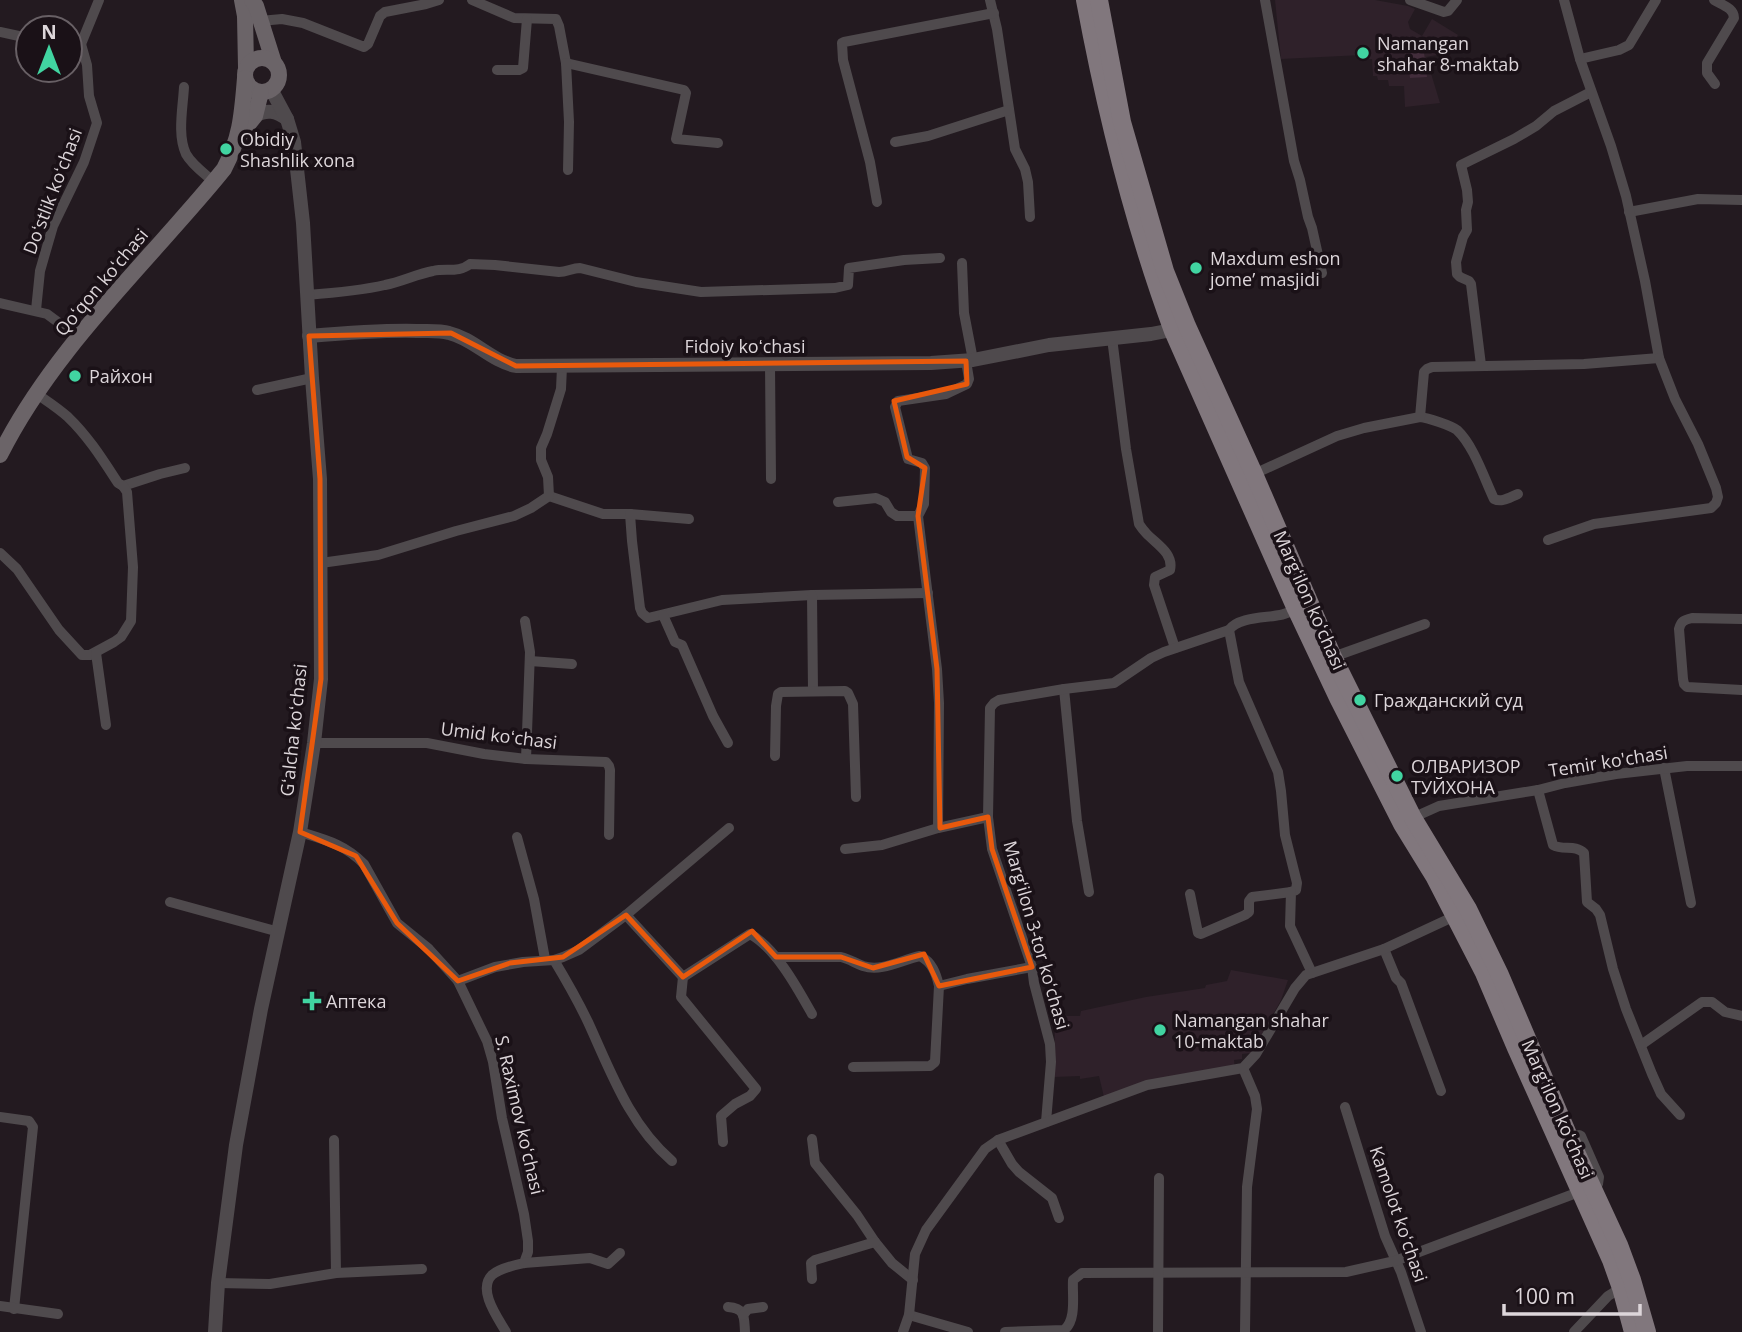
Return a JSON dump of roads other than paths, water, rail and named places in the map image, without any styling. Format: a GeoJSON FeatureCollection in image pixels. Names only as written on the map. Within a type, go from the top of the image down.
{"type":"FeatureCollection","features":[{"type":"Feature","properties":{"kind":"main road","name":"Qoʻqon koʻchasi"},"geometry":{"type":"LineString","coordinates":[[0,455],[37,394],[78,337],[214,182],[234,151],[242,113],[245,73],[243,0]]}},
{"type":"Feature","properties":{"kind":"main road"},"geometry":{"type":"LineString","coordinates":[[252,0],[277,68],[278,80],[266,90],[250,88],[245,73],[254,60],[259,58],[274,63]]}},
{"type":"Feature","properties":{"kind":"main road","name":"Margʻilon koʻchasi"},"geometry":{"type":"LineString","coordinates":[[1085,0],[1114,141],[1157,288],[1254,474],[1333,657],[1434,876],[1484,973],[1586,1190],[1619,1245],[1647,1332]]}},
{"type":"Feature","properties":{"kind":"main road","name":"Margʻilon koʻchasi"},"geometry":{"type":"LineString","coordinates":[[1099,0],[1122,122],[1180,329],[1296,609],[1338,698],[1408,821],[1468,909],[1485,942],[1570,1139],[1621,1288],[1633,1332]]}},
{"type":"Feature","properties":{"kind":"main road","name":"Qoʻqon koʻchasi"},"geometry":{"type":"LineString","coordinates":[[238,138],[255,116],[266,90]]}},
{"type":"Feature","properties":{"kind":"street"},"geometry":{"type":"LineString","coordinates":[[84,29],[99,0]]}},
{"type":"Feature","properties":{"kind":"street"},"geometry":{"type":"LineString","coordinates":[[260,21],[282,19],[303,23],[364,47],[368,44],[380,16],[385,12],[439,0]]}},
{"type":"Feature","properties":{"kind":"street"},"geometry":{"type":"LineString","coordinates":[[472,0],[514,18],[555,19],[559,26],[566,63],[568,170]]}},
{"type":"Feature","properties":{"kind":"street"},"geometry":{"type":"LineString","coordinates":[[990,0],[995,13],[1015,149],[1025,169],[1030,217]]}},
{"type":"Feature","properties":{"kind":"street"},"geometry":{"type":"LineString","coordinates":[[1265,0],[1294,161],[1322,273]]}},
{"type":"Feature","properties":{"kind":"street"},"geometry":{"type":"LineString","coordinates":[[1410,0],[1444,12],[1457,0]]}},
{"type":"Feature","properties":{"kind":"street"},"geometry":{"type":"LineString","coordinates":[[1548,540],[1594,524],[1711,508],[1718,496],[1659,358],[1629,212],[1611,146],[1580,60],[1564,0]]}},
{"type":"Feature","properties":{"kind":"street"},"geometry":{"type":"LineString","coordinates":[[1580,60],[1629,45],[1656,0]]}},
{"type":"Feature","properties":{"kind":"street"},"geometry":{"type":"LineString","coordinates":[[1714,0],[1730,9],[1734,15],[1707,63],[1707,73],[1715,84]]}},
{"type":"Feature","properties":{"kind":"street"},"geometry":{"type":"LineString","coordinates":[[877,202],[842,43],[995,13]]}},
{"type":"Feature","properties":{"kind":"street"},"geometry":{"type":"LineString","coordinates":[[497,70],[523,68],[527,19]]}},
{"type":"Feature","properties":{"kind":"street","name":"Doʻstlik koʻchasi"},"geometry":{"type":"LineString","coordinates":[[36,310],[40,271],[53,226],[84,162],[97,123],[89,96],[87,65],[84,59]]}},
{"type":"Feature","properties":{"kind":"street"},"geometry":{"type":"LineString","coordinates":[[566,63],[684,90],[686,93],[676,139],[718,142]]}},
{"type":"Feature","properties":{"kind":"street"},"geometry":{"type":"LineString","coordinates":[[184,87],[182,129],[186,153],[214,182]]}},
{"type":"Feature","properties":{"kind":"street","name":"Gʻalcha koʻchasi"},"geometry":{"type":"LineString","coordinates":[[215,1332],[218,1283],[236,1145],[300,832],[321,679],[320,479],[298,165],[287,118],[266,90]]}},
{"type":"Feature","properties":{"kind":"street"},"geometry":{"type":"LineString","coordinates":[[1481,365],[1471,284],[1460,277],[1456,261],[1467,230],[1467,190],[1461,165],[1514,139],[1536,126],[1554,110],[1591,92]]}},
{"type":"Feature","properties":{"kind":"street"},"geometry":{"type":"LineString","coordinates":[[895,142],[928,136],[1009,110]]}},
{"type":"Feature","properties":{"kind":"street"},"geometry":{"type":"LineString","coordinates":[[255,116],[268,111],[287,118]]}},
{"type":"Feature","properties":{"kind":"street"},"geometry":{"type":"LineString","coordinates":[[1629,212],[1698,199],[1742,200]]}},
{"type":"Feature","properties":{"kind":"street"},"geometry":{"type":"LineString","coordinates":[[307,295],[368,288],[434,270],[460,270],[470,264],[559,272],[580,268],[636,282],[701,292],[835,288],[848,285],[849,268],[940,258]]}},
{"type":"Feature","properties":{"kind":"street"},"geometry":{"type":"LineString","coordinates":[[938,828],[937,669],[918,516],[924,504],[925,468],[922,463],[908,459],[895,407],[898,401],[946,394],[967,384],[969,360],[962,263]]}},
{"type":"Feature","properties":{"kind":"street"},"geometry":{"type":"LineString","coordinates":[[0,303],[36,310],[51,317],[78,337]]}},
{"type":"Feature","properties":{"kind":"street","name":"Fidoiy koʻchasi"},"geometry":{"type":"LineString","coordinates":[[309,336],[379,331],[438,331],[469,341],[508,365],[562,367],[918,363],[969,360],[1049,345],[1180,329]]}},
{"type":"Feature","properties":{"kind":"street"},"geometry":{"type":"LineString","coordinates":[[1112,338],[1139,524],[1167,554],[1171,564],[1170,570],[1155,577],[1154,586],[1175,648]]}},
{"type":"Feature","properties":{"kind":"street"},"geometry":{"type":"LineString","coordinates":[[1420,417],[1424,372],[1432,367],[1584,364],[1659,358]]}},
{"type":"Feature","properties":{"kind":"street"},"geometry":{"type":"LineString","coordinates":[[770,365],[771,479]]}},
{"type":"Feature","properties":{"kind":"street"},"geometry":{"type":"LineString","coordinates":[[549,496],[548,477],[541,460],[541,448],[561,389],[562,367]]}},
{"type":"Feature","properties":{"kind":"street"},"geometry":{"type":"LineString","coordinates":[[257,390],[312,378]]}},
{"type":"Feature","properties":{"kind":"street"},"geometry":{"type":"LineString","coordinates":[[0,553],[17,569],[59,630],[80,653],[87,656],[96,653],[121,637],[127,628],[132,614],[133,567],[127,492],[79,429],[37,394]]}},
{"type":"Feature","properties":{"kind":"street"},"geometry":{"type":"LineString","coordinates":[[1254,474],[1337,436],[1420,417],[1458,431],[1469,446],[1494,499],[1503,500],[1518,494]]}},
{"type":"Feature","properties":{"kind":"street"},"geometry":{"type":"LineString","coordinates":[[123,486],[185,468]]}},
{"type":"Feature","properties":{"kind":"street"},"geometry":{"type":"LineString","coordinates":[[549,496],[603,514],[689,519]]}},
{"type":"Feature","properties":{"kind":"street"},"geometry":{"type":"LineString","coordinates":[[321,563],[378,555],[514,516],[549,496]]}},
{"type":"Feature","properties":{"kind":"street"},"geometry":{"type":"LineString","coordinates":[[838,502],[876,498],[886,502],[891,512],[897,516],[918,516]]}},
{"type":"Feature","properties":{"kind":"street"},"geometry":{"type":"LineString","coordinates":[[630,514],[642,613],[648,618],[722,600],[928,593]]}},
{"type":"Feature","properties":{"kind":"street"},"geometry":{"type":"LineString","coordinates":[[812,595],[813,691]]}},
{"type":"Feature","properties":{"kind":"street","name":"Margʻilon 3-tor koʻchasi"},"geometry":{"type":"LineString","coordinates":[[1046,1122],[1050,1044],[1031,967],[992,849],[988,817],[990,708],[999,699],[1114,683],[1151,658],[1175,648],[1229,630],[1232,625],[1284,615],[1296,609]]}},
{"type":"Feature","properties":{"kind":"street"},"geometry":{"type":"LineString","coordinates":[[663,615],[675,642],[682,645],[713,716],[728,743]]}},
{"type":"Feature","properties":{"kind":"street"},"geometry":{"type":"LineString","coordinates":[[1742,619],[1692,618],[1684,620],[1679,629],[1683,679],[1687,687],[1742,690]]}},
{"type":"Feature","properties":{"kind":"street"},"geometry":{"type":"LineString","coordinates":[[525,621],[530,661],[526,759]]}},
{"type":"Feature","properties":{"kind":"street"},"geometry":{"type":"LineString","coordinates":[[1333,657],[1425,624]]}},
{"type":"Feature","properties":{"kind":"street"},"geometry":{"type":"LineString","coordinates":[[1190,894],[1198,933],[1201,934],[1245,915],[1252,897],[1296,890],[1297,883],[1285,835],[1278,772],[1239,682],[1229,630]]}},
{"type":"Feature","properties":{"kind":"street"},"geometry":{"type":"LineString","coordinates":[[96,653],[106,725]]}},
{"type":"Feature","properties":{"kind":"street"},"geometry":{"type":"LineString","coordinates":[[530,661],[572,664]]}},
{"type":"Feature","properties":{"kind":"street"},"geometry":{"type":"LineString","coordinates":[[1064,689],[1077,821],[1089,892]]}},
{"type":"Feature","properties":{"kind":"street"},"geometry":{"type":"LineString","coordinates":[[775,757],[775,706],[778,694],[845,691],[853,704],[856,797]]}},
{"type":"Feature","properties":{"kind":"street","name":"Umid koʻchasi"},"geometry":{"type":"LineString","coordinates":[[314,743],[427,743],[526,759],[603,761],[608,763],[610,770],[609,835]]}},
{"type":"Feature","properties":{"kind":"street","name":"Temir ko'chasi"},"geometry":{"type":"LineString","coordinates":[[1408,821],[1439,806],[1565,783],[1664,768],[1742,766]]}},
{"type":"Feature","properties":{"kind":"street"},"geometry":{"type":"LineString","coordinates":[[1664,768],[1691,903]]}},
{"type":"Feature","properties":{"kind":"street"},"geometry":{"type":"LineString","coordinates":[[1538,790],[1553,845],[1578,848],[1584,853],[1587,902],[1600,915],[1626,1009],[1661,1094],[1680,1115]]}},
{"type":"Feature","properties":{"kind":"street"},"geometry":{"type":"LineString","coordinates":[[845,849],[882,845],[938,828],[988,817]]}},
{"type":"Feature","properties":{"kind":"street"},"geometry":{"type":"LineString","coordinates":[[458,981],[495,967],[549,959],[579,950],[626,915],[729,828]]}},
{"type":"Feature","properties":{"kind":"street","name":"S. Raximov koʻchasi"},"geometry":{"type":"LineString","coordinates":[[300,832],[338,844],[356,856],[370,873],[397,923],[429,949],[458,981],[481,1025],[493,1062],[502,1118],[524,1214],[528,1241],[524,1263]]}},
{"type":"Feature","properties":{"kind":"street"},"geometry":{"type":"LineString","coordinates":[[517,837],[549,959],[584,1015],[626,1105],[646,1136],[672,1161]]}},
{"type":"Feature","properties":{"kind":"street"},"geometry":{"type":"LineString","coordinates":[[1291,892],[1290,926],[1312,973]]}},
{"type":"Feature","properties":{"kind":"street"},"geometry":{"type":"LineString","coordinates":[[170,902],[279,932]]}},
{"type":"Feature","properties":{"kind":"street"},"geometry":{"type":"LineString","coordinates":[[626,915],[683,977]]}},
{"type":"Feature","properties":{"kind":"street"},"geometry":{"type":"LineString","coordinates":[[903,1332],[909,1315],[915,1254],[926,1230],[985,1149],[998,1140],[1147,1085],[1243,1068],[1256,1054],[1295,988],[1306,975],[1384,949],[1455,916]]}},
{"type":"Feature","properties":{"kind":"street"},"geometry":{"type":"LineString","coordinates":[[723,1142],[721,1116],[750,1096],[756,1088],[681,997],[683,977],[750,934],[758,938],[776,957],[812,1014]]}},
{"type":"Feature","properties":{"kind":"street"},"geometry":{"type":"LineString","coordinates":[[1384,949],[1396,978],[1401,983],[1441,1091]]}},
{"type":"Feature","properties":{"kind":"street"},"geometry":{"type":"LineString","coordinates":[[776,957],[841,957],[873,968],[920,956],[928,960],[939,986],[935,1062],[930,1066],[853,1067]]}},
{"type":"Feature","properties":{"kind":"street"},"geometry":{"type":"LineString","coordinates":[[939,986],[1031,967]]}},
{"type":"Feature","properties":{"kind":"street"},"geometry":{"type":"LineString","coordinates":[[1641,1045],[1702,1002],[1712,1002],[1725,1012],[1742,1016]]}},
{"type":"Feature","properties":{"kind":"street"},"geometry":{"type":"LineString","coordinates":[[1243,1068],[1255,1096],[1257,1109],[1247,1187],[1245,1332]]}},
{"type":"Feature","properties":{"kind":"street","name":"Kamolot koʻchasi"},"geometry":{"type":"LineString","coordinates":[[1345,1107],[1385,1236],[1401,1272],[1420,1332]]}},
{"type":"Feature","properties":{"kind":"street"},"geometry":{"type":"LineString","coordinates":[[0,1117],[29,1121],[33,1127],[13,1309]]}},
{"type":"Feature","properties":{"kind":"street"},"geometry":{"type":"LineString","coordinates":[[812,1139],[815,1163],[857,1214],[892,1263],[914,1280]]}},
{"type":"Feature","properties":{"kind":"street"},"geometry":{"type":"LineString","coordinates":[[334,1140],[336,1273]]}},
{"type":"Feature","properties":{"kind":"street"},"geometry":{"type":"LineString","coordinates":[[998,1140],[1019,1172],[1052,1198],[1059,1218]]}},
{"type":"Feature","properties":{"kind":"street"},"geometry":{"type":"LineString","coordinates":[[1158,1332],[1159,1178]]}},
{"type":"Feature","properties":{"kind":"street"},"geometry":{"type":"LineString","coordinates":[[1005,1332],[1064,1330],[1072,1319],[1073,1280],[1082,1273],[1346,1272],[1395,1261],[1586,1190]]}},
{"type":"Feature","properties":{"kind":"street"},"geometry":{"type":"LineString","coordinates":[[812,1279],[811,1264],[815,1260],[875,1242]]}},
{"type":"Feature","properties":{"kind":"street"},"geometry":{"type":"LineString","coordinates":[[506,1332],[489,1300],[487,1286],[494,1273],[524,1263],[590,1258],[608,1264],[620,1253]]}},
{"type":"Feature","properties":{"kind":"street"},"geometry":{"type":"LineString","coordinates":[[218,1283],[270,1284],[336,1273],[422,1269]]}},
{"type":"Feature","properties":{"kind":"street"},"geometry":{"type":"LineString","coordinates":[[1574,1332],[1608,1296],[1621,1288]]}},
{"type":"Feature","properties":{"kind":"street"},"geometry":{"type":"LineString","coordinates":[[0,1306],[58,1314]]}},
{"type":"Feature","properties":{"kind":"street"},"geometry":{"type":"LineString","coordinates":[[728,1307],[738,1309],[743,1315],[745,1332]]}},
{"type":"Feature","properties":{"kind":"street"},"geometry":{"type":"LineString","coordinates":[[743,1315],[748,1309],[764,1307]]}},
{"type":"Feature","properties":{"kind":"street"},"geometry":{"type":"LineString","coordinates":[[909,1315],[968,1332]]}},
{"type":"Feature","properties":{"kind":"place","name":"Namangan shahar 8-maktab"},"geometry":{"type":"Point","coordinates":[1363,53]}},
{"type":"Feature","properties":{"kind":"place","name":"Obidiy Shashlik xona"},"geometry":{"type":"Point","coordinates":[226,149]}},
{"type":"Feature","properties":{"kind":"place","name":"Maxdum eshon jome’ masjidi"},"geometry":{"type":"Point","coordinates":[1196,268]}},
{"type":"Feature","properties":{"kind":"place","name":"Райхон"},"geometry":{"type":"Point","coordinates":[75,376]}},
{"type":"Feature","properties":{"kind":"place","name":"Гражданский суд"},"geometry":{"type":"Point","coordinates":[1360,700]}},
{"type":"Feature","properties":{"kind":"place","name":"ОЛВАРИЗОР ТУЙХОНА"},"geometry":{"type":"Point","coordinates":[1397,776]}},
{"type":"Feature","properties":{"kind":"place","name":"Аптека"},"geometry":{"type":"Point","coordinates":[312,1001]}},
{"type":"Feature","properties":{"kind":"place","name":"Namangan shahar 10-maktab"},"geometry":{"type":"Point","coordinates":[1160,1030]}}]}
